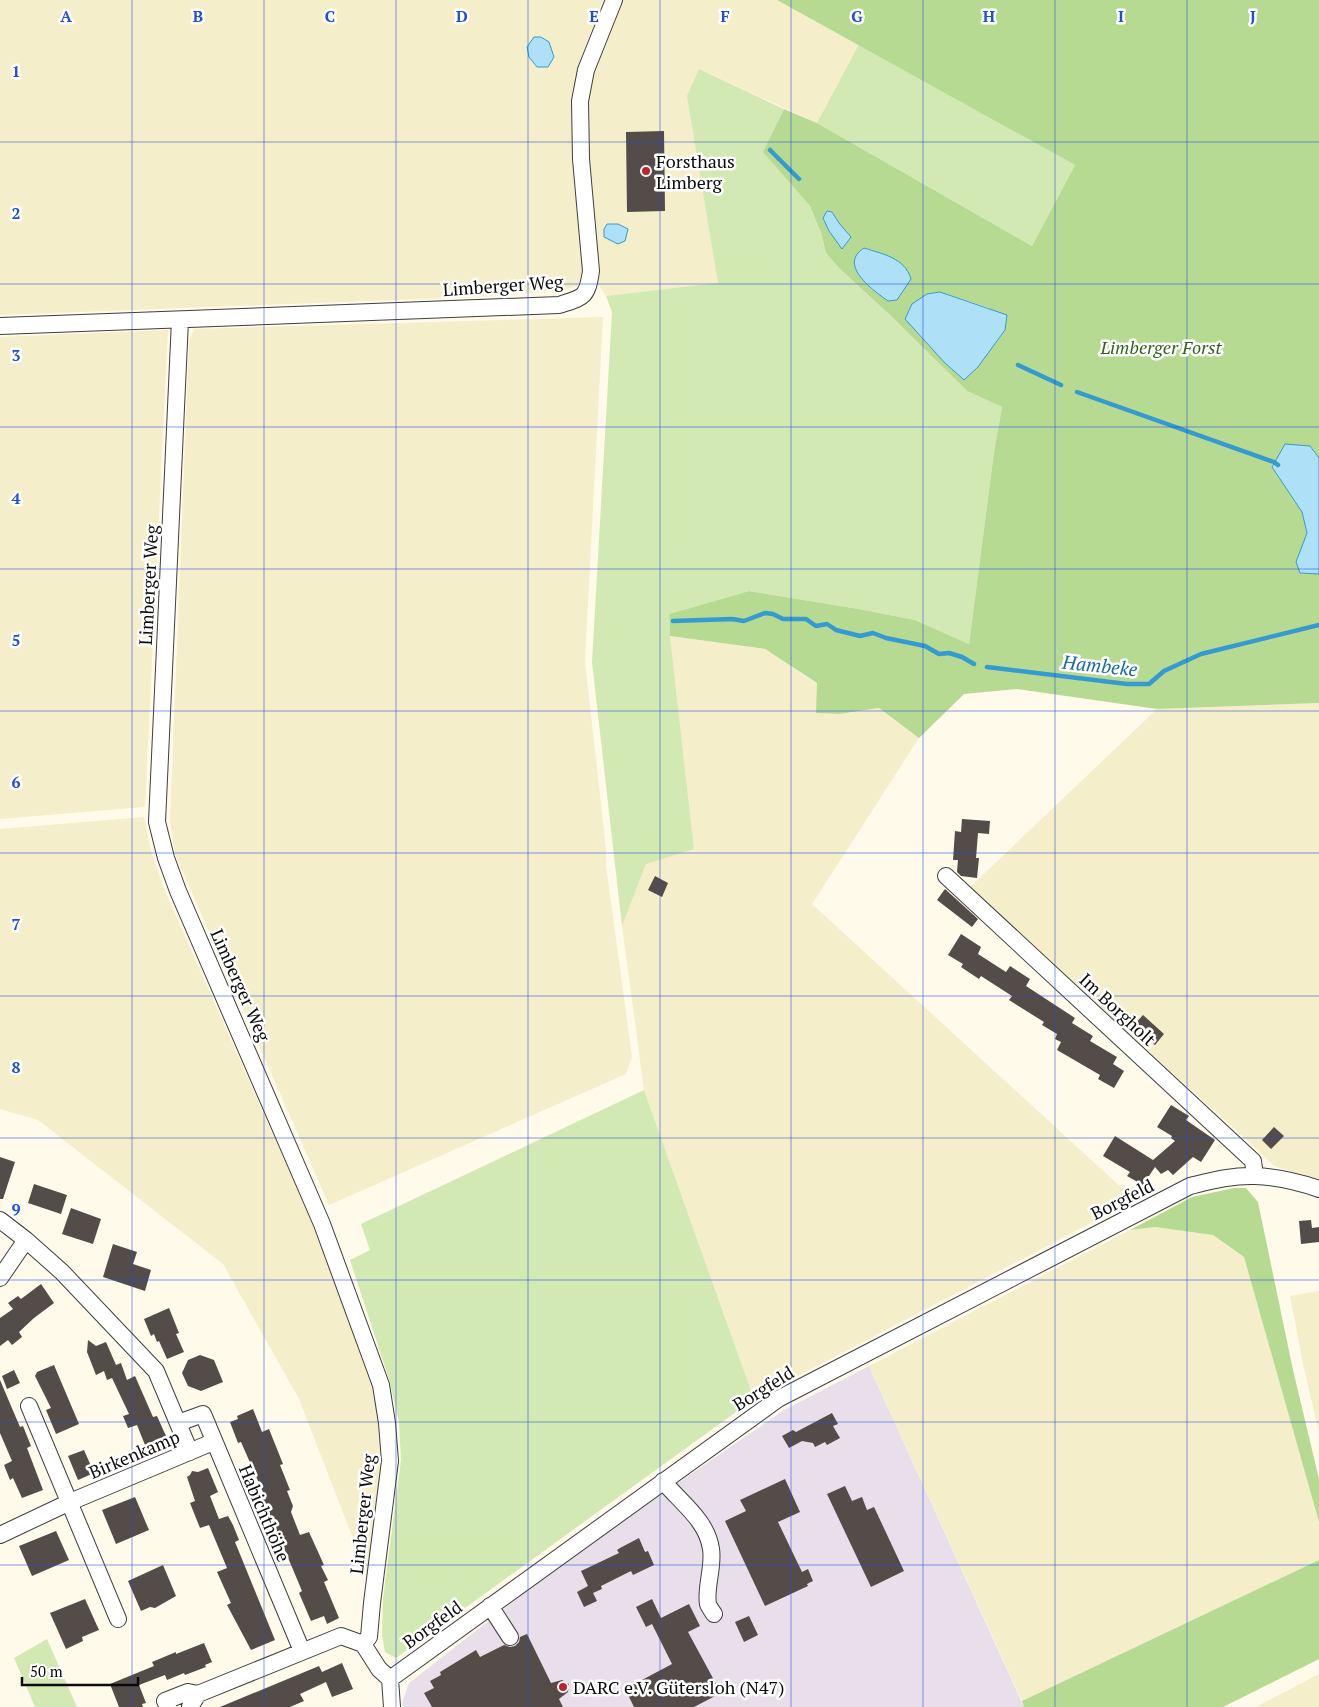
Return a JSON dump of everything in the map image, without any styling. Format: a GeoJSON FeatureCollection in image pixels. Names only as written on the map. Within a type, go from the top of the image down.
{"type":"FeatureCollection","features":[{"type":"Feature","properties":{"kind":"street","name":"Limberger Weg"},"geometry":{"type":"LineString","coordinates":[[0,326],[558,304],[580,298],[589,289],[591,270],[581,159],[580,100],[586,70],[614,0]]}},
{"type":"Feature","properties":{"kind":"street","name":"Limberger Weg"},"geometry":{"type":"LineString","coordinates":[[180,320],[157,822],[166,858],[178,891],[322,1224],[381,1385],[390,1461],[372,1603],[370,1637],[363,1644]]}},
{"type":"Feature","properties":{"kind":"street","name":"Im Borgholt"},"geometry":{"type":"LineString","coordinates":[[946,876],[1252,1161],[1255,1176]]}},
{"type":"Feature","properties":{"kind":"street","name":"Borgfeld"},"geometry":{"type":"LineString","coordinates":[[390,1679],[778,1399],[1190,1186],[1226,1178],[1255,1176],[1300,1182],[1319,1190]]}},
{"type":"Feature","properties":{"kind":"street"},"geometry":{"type":"LineString","coordinates":[[0,1220],[69,1278],[156,1371],[190,1452]]}},
{"type":"Feature","properties":{"kind":"street"},"geometry":{"type":"LineString","coordinates":[[0,1278],[6,1272],[26,1240]]}},
{"type":"Feature","properties":{"kind":"street"},"geometry":{"type":"LineString","coordinates":[[29,1406],[118,1619]]}},
{"type":"Feature","properties":{"kind":"street","name":"Habichthöhe"},"geometry":{"type":"LineString","coordinates":[[178,1424],[202,1414],[302,1651]]}},
{"type":"Feature","properties":{"kind":"street","name":"Birkenkamp"},"geometry":{"type":"LineString","coordinates":[[0,1535],[70,1502],[213,1442]]}},
{"type":"Feature","properties":{"kind":"street"},"geometry":{"type":"LineString","coordinates":[[662,1481],[694,1513],[709,1542],[712,1554],[708,1604],[714,1614]]}},
{"type":"Feature","properties":{"kind":"street"},"geometry":{"type":"LineString","coordinates":[[490,1606],[510,1638]]}},
{"type":"Feature","properties":{"kind":"street"},"geometry":{"type":"LineString","coordinates":[[168,1707],[166,1701],[188,1692],[194,1701],[302,1651],[341,1636],[363,1644],[379,1669],[390,1679],[392,1707]]}},
{"type":"Feature","properties":{"kind":"shaded area"},"geometry":{"type":"Polygon","coordinates":[[[0,0],[603,0],[580,60],[571,98],[573,162],[585,271],[577,286],[560,291],[475,297],[0,315],[0,0]]]}},
{"type":"Feature","properties":{"kind":"shaded area"},"geometry":{"type":"Polygon","coordinates":[[[618,0],[777,0],[859,44],[817,123],[699,69],[718,284],[606,296],[598,284],[591,217],[583,98],[618,0]]]}},
{"type":"Feature","properties":{"kind":"shaded area"},"geometry":{"type":"Polygon","coordinates":[[[603,317],[585,661],[606,849],[606,866],[632,1057],[626,1074],[329,1205],[175,854],[170,822],[189,341],[194,329],[603,317]]]}},
{"type":"Feature","properties":{"kind":"shaded area"},"geometry":{"type":"Polygon","coordinates":[[[168,330],[145,807],[0,819],[0,337],[168,330]]]}},
{"type":"Feature","properties":{"kind":"shaded area"},"geometry":{"type":"Polygon","coordinates":[[[670,636],[765,649],[817,684],[817,713],[839,714],[879,708],[919,738],[812,904],[1135,1200],[754,1399],[644,1090],[622,926],[646,863],[694,849],[670,636]]]}},
{"type":"Feature","properties":{"kind":"shaded area"},"geometry":{"type":"Polygon","coordinates":[[[1319,703],[1319,1180],[1274,1166],[968,889],[1157,709],[1319,703]]]}},
{"type":"Feature","properties":{"kind":"shaded area"},"geometry":{"type":"Polygon","coordinates":[[[144,817],[151,851],[165,891],[312,1223],[362,1348],[381,1413],[385,1456],[368,1577],[299,1399],[223,1264],[38,1120],[0,1109],[0,829],[144,817]]]}},
{"type":"Feature","properties":{"kind":"shaded area"},"geometry":{"type":"Polygon","coordinates":[[[1155,1227],[1213,1235],[1244,1257],[1319,1522],[1319,1560],[1022,1701],[869,1366],[1130,1230],[1155,1227]]]}},
{"type":"Feature","properties":{"kind":"shaded area"},"geometry":{"type":"Polygon","coordinates":[[[1319,1291],[1319,1432],[1304,1369],[1290,1296],[1319,1291]]]}},
{"type":"Feature","properties":{"kind":"shaded area"},"geometry":{"type":"Polygon","coordinates":[[[869,1366],[1024,1707],[404,1707],[402,1703],[409,1683],[572,1556],[784,1410],[869,1366]]]}},
{"type":"Feature","properties":{"kind":"shaded area"},"geometry":{"type":"Polygon","coordinates":[[[1319,1674],[1319,1707],[1256,1707],[1319,1674]]]}},
{"type":"Feature","properties":{"kind":"green space","name":"Limberger Forst"},"geometry":{"type":"Polygon","coordinates":[[[777,0],[1319,0],[1319,458],[1310,446],[1272,467],[1302,512],[1307,533],[1296,562],[1300,573],[1319,574],[1319,703],[1157,709],[1017,689],[964,694],[919,738],[879,708],[839,714],[816,713],[817,683],[765,649],[670,636],[669,614],[749,591],[915,620],[969,644],[994,452],[1002,407],[967,391],[839,268],[826,253],[821,233],[810,206],[763,152],[784,109],[817,123],[1032,246],[1075,165],[777,0]],[[827,211],[823,218],[829,231],[842,248],[851,237],[832,212],[827,211]],[[940,292],[927,294],[906,319],[944,362],[964,380],[1005,330],[989,308],[940,292]]]}},
{"type":"Feature","properties":{"kind":"green space"},"geometry":{"type":"Polygon","coordinates":[[[859,44],[1075,165],[1032,246],[817,123],[859,44]]]}},
{"type":"Feature","properties":{"kind":"green space"},"geometry":{"type":"Polygon","coordinates":[[[699,69],[784,109],[764,152],[810,206],[821,233],[826,253],[839,268],[967,391],[1002,407],[994,452],[969,644],[915,620],[749,591],[669,614],[694,849],[646,864],[622,926],[592,662],[612,312],[606,296],[718,283],[687,96],[699,69]]]}},
{"type":"Feature","properties":{"kind":"green space"},"geometry":{"type":"Polygon","coordinates":[[[644,1090],[754,1399],[396,1658],[385,1652],[382,1635],[383,1598],[401,1460],[399,1422],[389,1379],[350,1260],[370,1250],[361,1224],[644,1090]]]}},
{"type":"Feature","properties":{"kind":"green space"},"geometry":{"type":"Polygon","coordinates":[[[1234,1188],[1246,1188],[1258,1202],[1293,1370],[1319,1479],[1319,1522],[1244,1257],[1213,1235],[1155,1227],[1130,1230],[1192,1197],[1234,1188]]]}},
{"type":"Feature","properties":{"kind":"green space"},"geometry":{"type":"Polygon","coordinates":[[[1319,1560],[1319,1659],[1223,1707],[1024,1707],[1022,1701],[1319,1560]]]}},
{"type":"Feature","properties":{"kind":"green space"},"geometry":{"type":"Polygon","coordinates":[[[47,1639],[77,1707],[35,1707],[14,1658],[47,1639]]]}},
{"type":"Feature","properties":{"kind":"water"},"geometry":{"type":"Polygon","coordinates":[[[534,37],[541,37],[549,42],[554,57],[548,67],[537,67],[529,57],[527,47],[534,37]]]}},
{"type":"Feature","properties":{"kind":"water"},"geometry":{"type":"Polygon","coordinates":[[[827,211],[832,212],[851,237],[842,249],[829,231],[823,218],[827,211]]]}},
{"type":"Feature","properties":{"kind":"water"},"geometry":{"type":"Polygon","coordinates":[[[607,224],[618,224],[628,229],[625,241],[618,244],[604,237],[604,229],[607,224]]]}},
{"type":"Feature","properties":{"kind":"water"},"geometry":{"type":"Polygon","coordinates":[[[864,248],[892,258],[904,266],[908,272],[911,279],[897,300],[888,301],[867,284],[856,270],[854,262],[857,255],[864,248]]]}},
{"type":"Feature","properties":{"kind":"water"},"geometry":{"type":"Polygon","coordinates":[[[940,292],[1007,315],[1005,330],[978,367],[964,380],[944,362],[905,319],[912,304],[927,294],[940,292]]]}},
{"type":"Feature","properties":{"kind":"water"},"geometry":{"type":"Polygon","coordinates":[[[1285,444],[1310,446],[1319,458],[1319,574],[1300,573],[1296,562],[1307,533],[1302,512],[1272,467],[1285,444]]]}},
{"type":"Feature","properties":{"kind":"building","name":"Forsthaus Limberg"},"geometry":{"type":"Polygon","coordinates":[[[664,131],[665,211],[627,212],[626,132],[664,131]]]}},
{"type":"Feature","properties":{"kind":"building"},"geometry":{"type":"Polygon","coordinates":[[[962,819],[990,821],[989,834],[978,833],[976,858],[979,858],[977,878],[961,876],[957,872],[958,860],[953,860],[955,831],[961,832],[962,819]]]}},
{"type":"Feature","properties":{"kind":"building"},"geometry":{"type":"Polygon","coordinates":[[[655,876],[668,883],[662,897],[648,890],[655,876]]]}},
{"type":"Feature","properties":{"kind":"building"},"geometry":{"type":"Polygon","coordinates":[[[945,889],[978,919],[972,927],[937,900],[945,889]]]}},
{"type":"Feature","properties":{"kind":"building"},"geometry":{"type":"Polygon","coordinates":[[[961,934],[981,947],[978,954],[1006,972],[1010,966],[1030,979],[1026,986],[1075,1018],[1072,1023],[1093,1036],[1090,1041],[1117,1057],[1113,1064],[1124,1071],[1114,1088],[1098,1079],[1100,1075],[1057,1050],[1061,1042],[1055,1039],[1057,1034],[1042,1025],[1044,1022],[1009,1000],[1012,996],[981,976],[979,979],[961,967],[963,964],[948,955],[961,934]]]}},
{"type":"Feature","properties":{"kind":"building"},"geometry":{"type":"Polygon","coordinates":[[[1143,1015],[1164,1034],[1155,1045],[1133,1026],[1143,1015]]]}},
{"type":"Feature","properties":{"kind":"building"},"geometry":{"type":"Polygon","coordinates":[[[1171,1105],[1189,1116],[1186,1120],[1215,1140],[1201,1162],[1193,1157],[1173,1175],[1168,1170],[1161,1174],[1155,1167],[1143,1185],[1127,1176],[1130,1172],[1103,1156],[1115,1136],[1153,1160],[1175,1141],[1171,1138],[1172,1136],[1157,1127],[1171,1105]]]}},
{"type":"Feature","properties":{"kind":"building"},"geometry":{"type":"Polygon","coordinates":[[[1274,1127],[1284,1136],[1271,1149],[1262,1140],[1274,1127]]]}},
{"type":"Feature","properties":{"kind":"building"},"geometry":{"type":"Polygon","coordinates":[[[0,1157],[15,1162],[3,1199],[0,1199],[0,1157]]]}},
{"type":"Feature","properties":{"kind":"building"},"geometry":{"type":"Polygon","coordinates":[[[34,1184],[67,1195],[61,1214],[28,1203],[34,1184]]]}},
{"type":"Feature","properties":{"kind":"building"},"geometry":{"type":"Polygon","coordinates":[[[71,1208],[101,1219],[93,1244],[62,1234],[71,1208]]]}},
{"type":"Feature","properties":{"kind":"building"},"geometry":{"type":"Polygon","coordinates":[[[1311,1220],[1312,1228],[1319,1227],[1319,1242],[1301,1244],[1299,1221],[1311,1220]]]}},
{"type":"Feature","properties":{"kind":"building"},"geometry":{"type":"Polygon","coordinates":[[[113,1244],[137,1252],[133,1264],[151,1270],[145,1291],[103,1277],[113,1244]]]}},
{"type":"Feature","properties":{"kind":"building"},"geometry":{"type":"Polygon","coordinates":[[[41,1284],[54,1303],[19,1332],[22,1337],[12,1345],[8,1340],[0,1346],[0,1318],[13,1309],[8,1303],[18,1296],[21,1299],[41,1284]]]}},
{"type":"Feature","properties":{"kind":"building"},"geometry":{"type":"Polygon","coordinates":[[[169,1308],[179,1333],[176,1334],[184,1352],[167,1359],[159,1341],[157,1342],[154,1334],[151,1336],[144,1319],[169,1308]]]}},
{"type":"Feature","properties":{"kind":"building"},"geometry":{"type":"Polygon","coordinates":[[[88,1340],[96,1346],[106,1342],[116,1365],[121,1363],[127,1380],[135,1376],[153,1417],[157,1416],[166,1436],[145,1445],[137,1425],[128,1428],[123,1416],[129,1414],[112,1378],[107,1380],[104,1371],[96,1375],[87,1352],[88,1340]]]}},
{"type":"Feature","properties":{"kind":"building"},"geometry":{"type":"Polygon","coordinates":[[[200,1355],[214,1360],[223,1382],[201,1391],[188,1386],[182,1373],[188,1360],[200,1355]]]}},
{"type":"Feature","properties":{"kind":"building"},"geometry":{"type":"Polygon","coordinates":[[[54,1365],[79,1424],[56,1434],[46,1410],[51,1408],[35,1376],[37,1372],[54,1365]]]}},
{"type":"Feature","properties":{"kind":"building"},"geometry":{"type":"Polygon","coordinates":[[[14,1370],[20,1383],[7,1389],[2,1376],[14,1370]]]}},
{"type":"Feature","properties":{"kind":"building"},"geometry":{"type":"Polygon","coordinates":[[[0,1380],[20,1427],[23,1426],[31,1446],[27,1448],[43,1490],[22,1498],[13,1478],[10,1480],[4,1465],[12,1461],[0,1433],[0,1380]]]}},
{"type":"Feature","properties":{"kind":"building"},"geometry":{"type":"Polygon","coordinates":[[[253,1409],[262,1432],[269,1429],[283,1464],[280,1465],[290,1490],[287,1491],[293,1506],[291,1512],[300,1535],[309,1532],[324,1565],[321,1566],[328,1580],[324,1582],[339,1618],[327,1624],[324,1616],[311,1621],[299,1593],[302,1591],[276,1529],[273,1531],[261,1501],[266,1499],[241,1442],[238,1443],[230,1422],[238,1419],[237,1416],[253,1409]]]}},
{"type":"Feature","properties":{"kind":"building"},"geometry":{"type":"Polygon","coordinates":[[[832,1413],[838,1424],[833,1426],[840,1438],[827,1445],[825,1442],[815,1447],[813,1443],[802,1441],[789,1448],[782,1436],[793,1430],[796,1432],[832,1413]]]}},
{"type":"Feature","properties":{"kind":"building"},"geometry":{"type":"Polygon","coordinates":[[[84,1450],[94,1473],[78,1480],[68,1456],[84,1450]]]}},
{"type":"Feature","properties":{"kind":"building"},"geometry":{"type":"Polygon","coordinates":[[[208,1468],[218,1492],[210,1496],[219,1519],[228,1516],[233,1525],[239,1540],[235,1542],[275,1640],[251,1650],[227,1605],[231,1603],[217,1572],[227,1568],[209,1525],[200,1528],[190,1503],[195,1501],[187,1477],[192,1471],[198,1472],[208,1468]]]}},
{"type":"Feature","properties":{"kind":"building"},"geometry":{"type":"Polygon","coordinates":[[[785,1479],[800,1512],[778,1522],[802,1572],[808,1569],[813,1581],[807,1584],[808,1586],[765,1606],[725,1521],[746,1511],[740,1500],[785,1479]]]}},
{"type":"Feature","properties":{"kind":"building"},"geometry":{"type":"Polygon","coordinates":[[[845,1486],[852,1501],[862,1497],[867,1510],[874,1507],[904,1571],[871,1587],[827,1494],[845,1486]]]}},
{"type":"Feature","properties":{"kind":"building"},"geometry":{"type":"Polygon","coordinates":[[[135,1497],[149,1530],[116,1544],[102,1510],[135,1497]]]}},
{"type":"Feature","properties":{"kind":"building"},"geometry":{"type":"Polygon","coordinates":[[[56,1531],[69,1560],[32,1576],[19,1546],[56,1531]]]}},
{"type":"Feature","properties":{"kind":"building"},"geometry":{"type":"Polygon","coordinates":[[[639,1538],[645,1552],[648,1551],[654,1565],[633,1575],[631,1571],[601,1586],[602,1589],[593,1593],[597,1601],[584,1607],[577,1592],[588,1586],[581,1571],[619,1553],[617,1550],[639,1538]]]}},
{"type":"Feature","properties":{"kind":"building"},"geometry":{"type":"Polygon","coordinates":[[[163,1565],[176,1596],[155,1608],[150,1607],[141,1611],[128,1581],[163,1565]]]}},
{"type":"Feature","properties":{"kind":"building"},"geometry":{"type":"Polygon","coordinates":[[[85,1599],[99,1630],[82,1637],[83,1641],[66,1649],[50,1613],[85,1599]]]}},
{"type":"Feature","properties":{"kind":"building"},"geometry":{"type":"Polygon","coordinates":[[[652,1599],[661,1618],[689,1604],[700,1626],[688,1632],[721,1693],[694,1707],[634,1707],[625,1689],[672,1664],[652,1624],[646,1627],[636,1607],[652,1599]]]}},
{"type":"Feature","properties":{"kind":"building"},"geometry":{"type":"Polygon","coordinates":[[[749,1616],[758,1635],[744,1642],[735,1622],[749,1616]]]}},
{"type":"Feature","properties":{"kind":"building"},"geometry":{"type":"Polygon","coordinates":[[[527,1634],[551,1683],[562,1680],[569,1684],[568,1692],[559,1699],[563,1707],[432,1707],[424,1693],[434,1688],[430,1681],[441,1675],[440,1672],[476,1650],[480,1657],[504,1645],[515,1646],[519,1642],[520,1637],[527,1634]]]}},
{"type":"Feature","properties":{"kind":"building"},"geometry":{"type":"Polygon","coordinates":[[[204,1643],[212,1662],[205,1665],[206,1667],[167,1680],[165,1675],[139,1685],[146,1703],[142,1704],[143,1707],[119,1707],[110,1684],[154,1666],[152,1662],[204,1643]]]}},
{"type":"Feature","properties":{"kind":"building"},"geometry":{"type":"Polygon","coordinates":[[[342,1663],[353,1689],[332,1697],[326,1682],[300,1694],[304,1701],[290,1707],[220,1707],[319,1666],[322,1672],[342,1663]]]}},
{"type":"Feature","properties":{"kind":"waterway","name":"Hambeke"},"geometry":{"type":"LineString","coordinates":[[770,150],[799,179]]}},
{"type":"Feature","properties":{"kind":"waterway","name":"Hambeke"},"geometry":{"type":"LineString","coordinates":[[1018,365],[1061,385]]}},
{"type":"Feature","properties":{"kind":"waterway","name":"Hambeke"},"geometry":{"type":"LineString","coordinates":[[1077,392],[1278,465]]}},
{"type":"Feature","properties":{"kind":"waterway","name":"Hambeke"},"geometry":{"type":"LineString","coordinates":[[673,621],[732,619],[744,621],[765,613],[773,614],[783,619],[806,619],[816,626],[827,624],[836,630],[860,636],[873,633],[886,638],[925,646],[939,654],[949,653],[962,657],[974,664]]}},
{"type":"Feature","properties":{"kind":"waterway","name":"Hambeke"},"geometry":{"type":"LineString","coordinates":[[987,667],[1127,684],[1149,684],[1164,671],[1201,654],[1319,625]]}},
{"type":"Feature","properties":{"kind":"place","name":"Forsthaus Limberg"},"geometry":{"type":"Point","coordinates":[646,171]}},
{"type":"Feature","properties":{"kind":"place","name":"DARC e.V. Gütersloh (N47)"},"geometry":{"type":"Point","coordinates":[563,1687]}}]}
